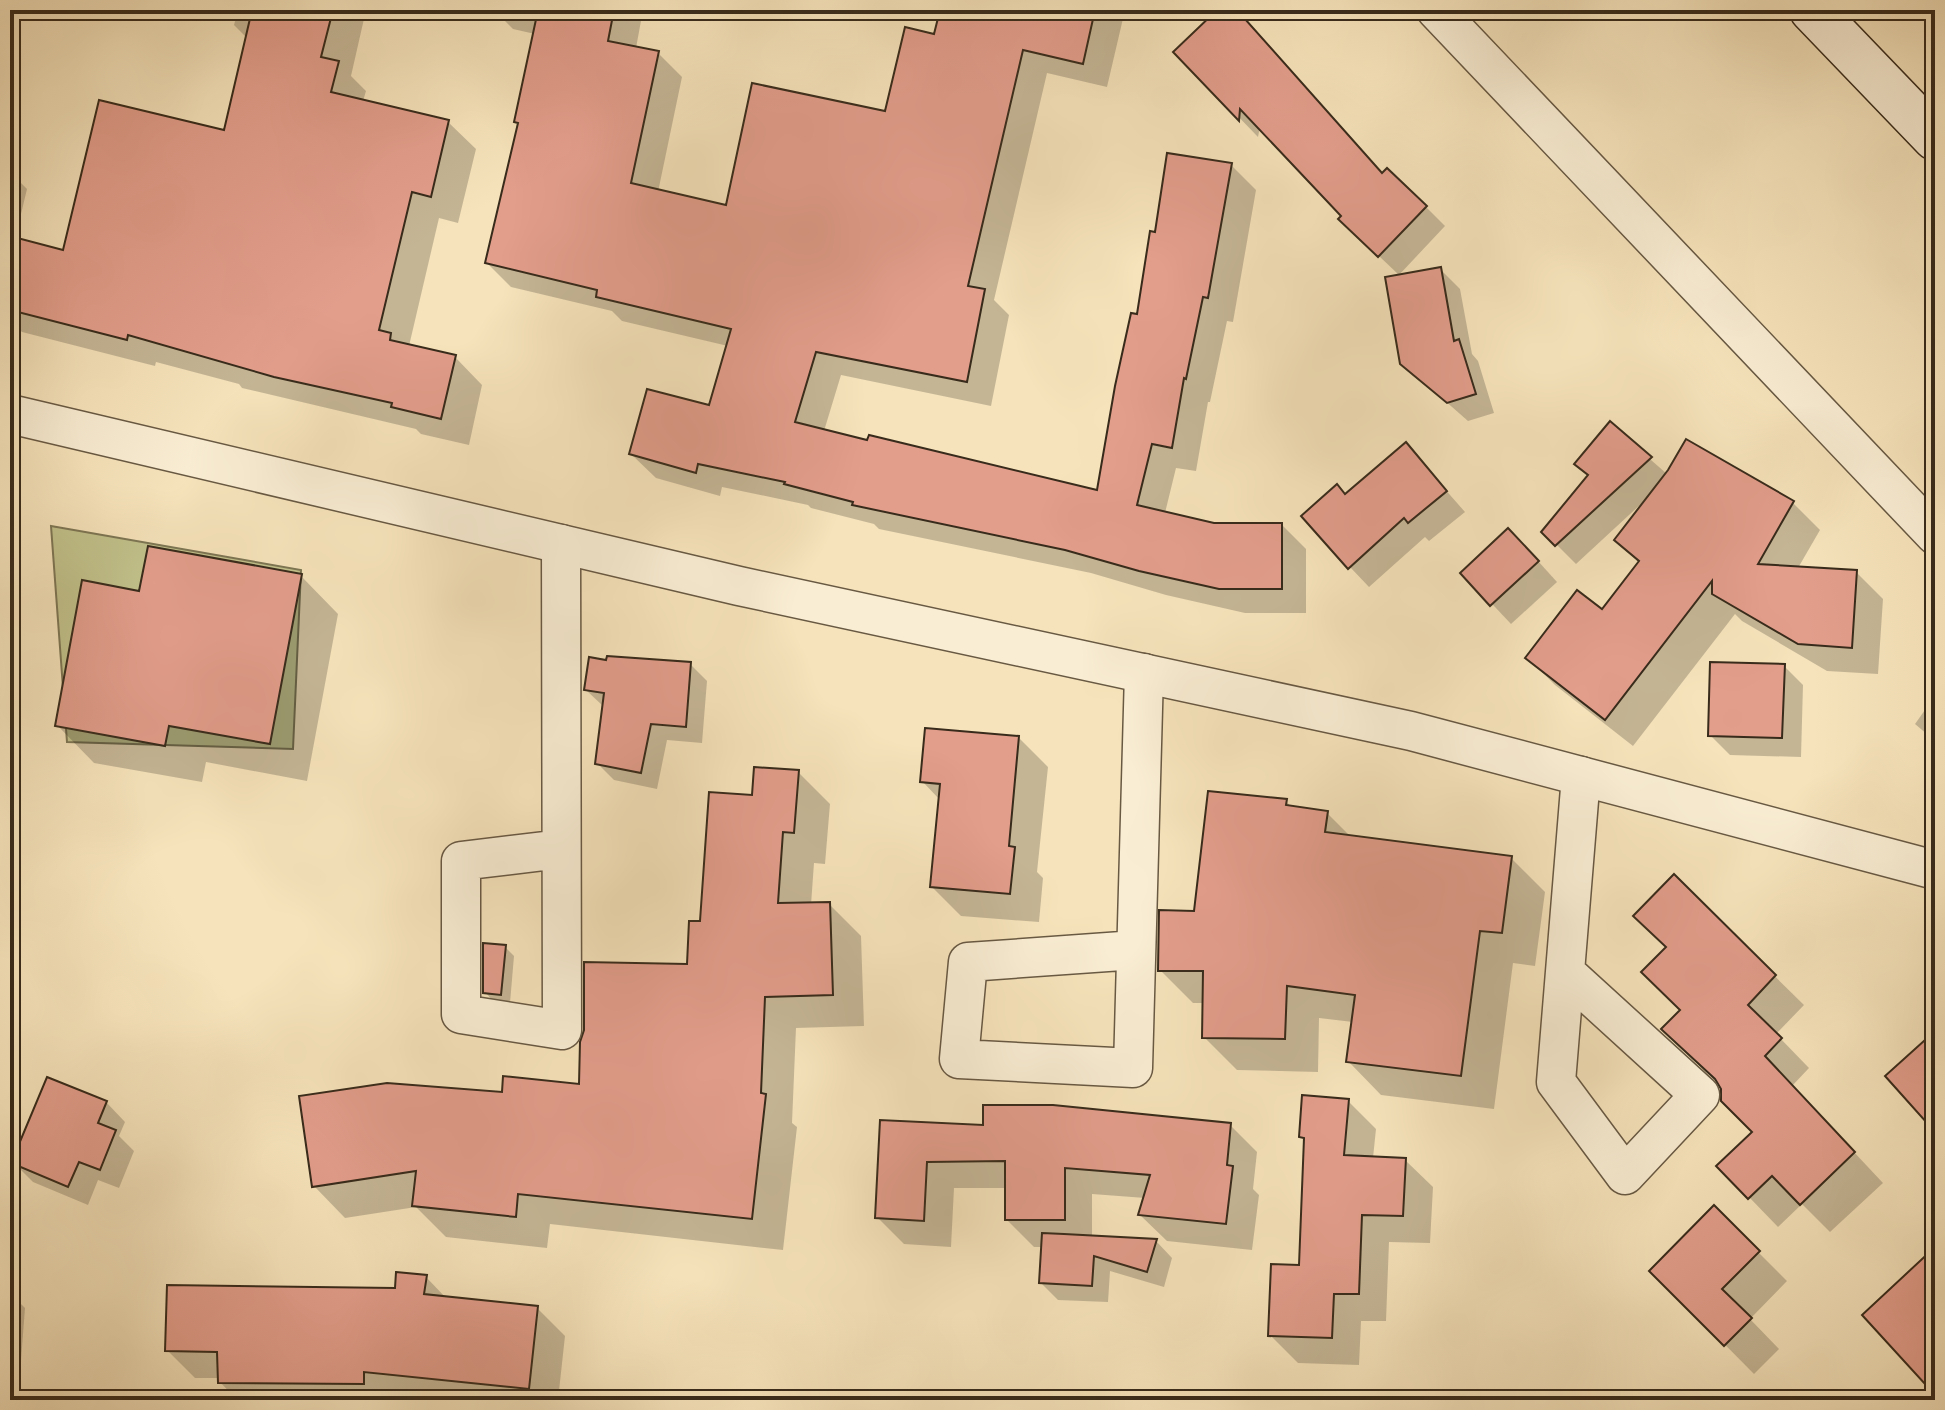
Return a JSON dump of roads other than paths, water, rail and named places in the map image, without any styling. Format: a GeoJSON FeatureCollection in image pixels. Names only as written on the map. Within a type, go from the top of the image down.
{"type":"FeatureCollection","features":[{"type":"Feature","properties":{"kind":"main road"},"geometry":{"type":"LineString","coordinates":[[1812,10],[1935,138]]}},
{"type":"Feature","properties":{"kind":"street"},"geometry":{"type":"LineString","coordinates":[[1436,10],[1935,535]]}},
{"type":"Feature","properties":{"kind":"street"},"geometry":{"type":"LineString","coordinates":[[10,414],[739,586],[1411,731],[1935,870]]}},
{"type":"Feature","properties":{"kind":"street"},"geometry":{"type":"LineString","coordinates":[[561,544],[562,1030],[461,1014],[461,861],[561,849]]}},
{"type":"Feature","properties":{"kind":"street"},"geometry":{"type":"LineString","coordinates":[[1136,950],[968,962],[959,1059],[1133,1068],[1144,673]]}},
{"type":"Feature","properties":{"kind":"street"},"geometry":{"type":"LineString","coordinates":[[1565,972],[1700,1095],[1625,1175],[1556,1082],[1581,776]]}}]}
